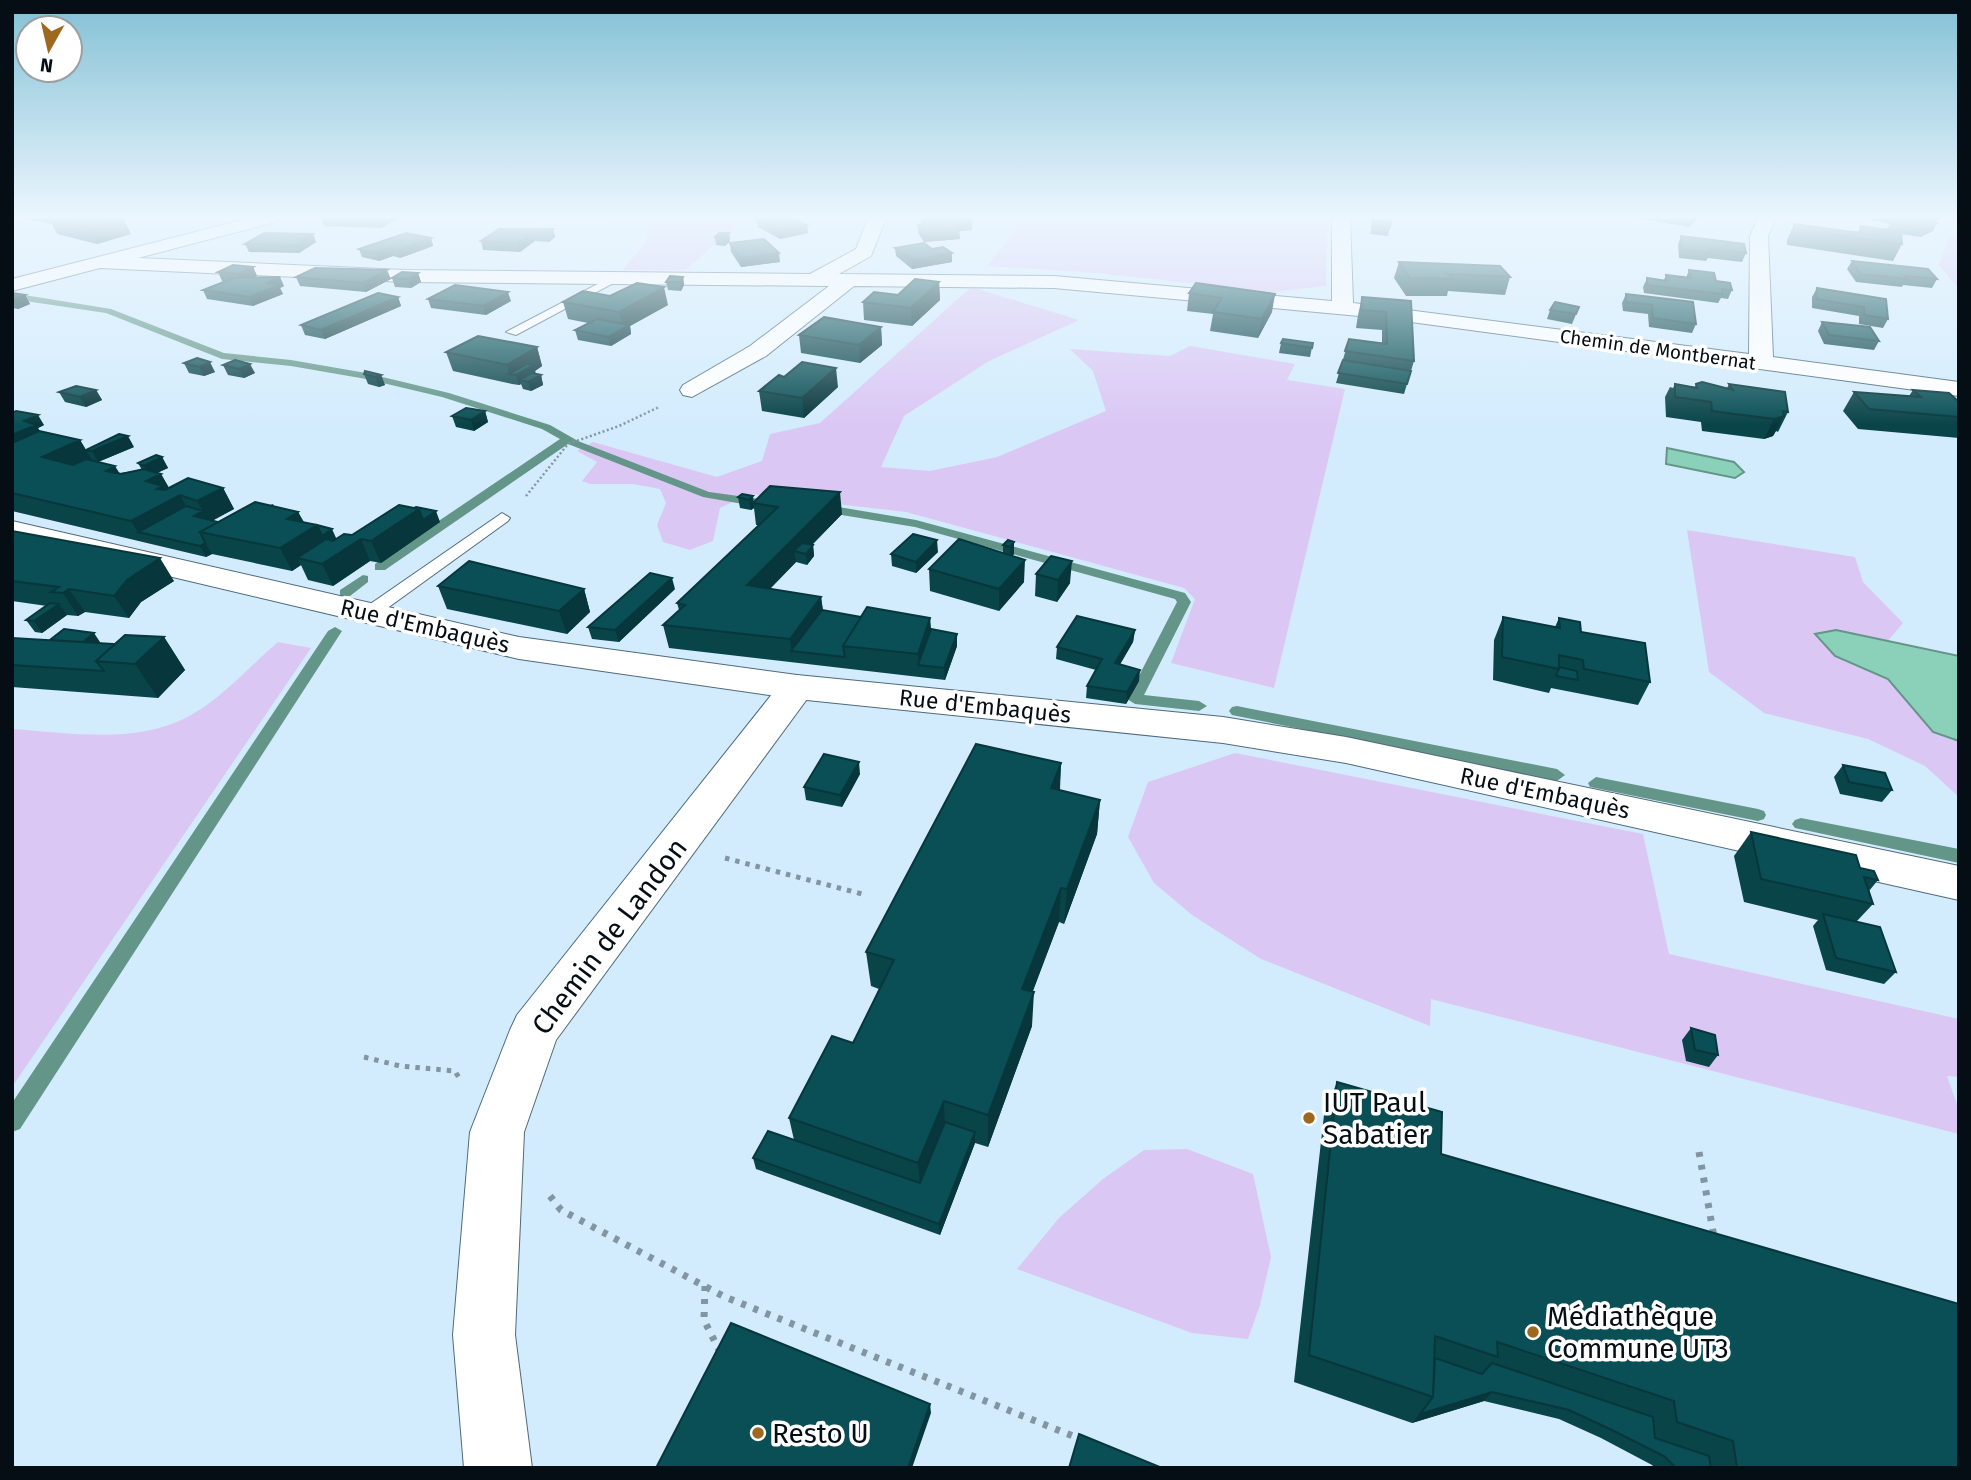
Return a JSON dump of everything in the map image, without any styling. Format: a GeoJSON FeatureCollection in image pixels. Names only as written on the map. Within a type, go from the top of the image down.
{"type":"FeatureCollection","features":[{"type":"Feature","properties":{"kind":"street"},"geometry":{"type":"LineString","coordinates":[[692,390],[758,351],[841,287]]}},
{"type":"Feature","properties":{"kind":"street","name":"Chemin de Montbernat"},"geometry":{"type":"LineString","coordinates":[[1108,287],[1343,309],[1959,389]]}},
{"type":"Feature","properties":{"kind":"street"},"geometry":{"type":"LineString","coordinates":[[1343,287],[1343,309]]}},
{"type":"Feature","properties":{"kind":"street"},"geometry":{"type":"LineString","coordinates":[[1760,287],[1761,362]]}},
{"type":"Feature","properties":{"kind":"street","name":"Rue d'Embaquès"},"geometry":{"type":"LineString","coordinates":[[12,530],[519,649],[797,687],[1223,730],[1346,750],[1959,883]]}},
{"type":"Feature","properties":{"kind":"street","name":"Chemin de Landon"},"geometry":{"type":"LineString","coordinates":[[498,1468],[484,1335],[497,1132],[535,1030],[797,687]]}},
{"type":"Feature","properties":{"kind":"lane"},"geometry":{"type":"LineString","coordinates":[[512,332],[598,287]]}},
{"type":"Feature","properties":{"kind":"lane"},"geometry":{"type":"LineString","coordinates":[[369,613],[502,518]]}},
{"type":"Feature","properties":{"kind":"path"},"geometry":{"type":"LineString","coordinates":[[502,518],[524,498],[568,444],[619,426],[692,390]]}},
{"type":"Feature","properties":{"kind":"path"},"geometry":{"type":"LineString","coordinates":[[731,860],[866,895]]}},
{"type":"Feature","properties":{"kind":"path"},"geometry":{"type":"LineString","coordinates":[[364,1057],[400,1066],[455,1071],[497,1132],[561,1210],[747,1306],[1095,1445]]}},
{"type":"Feature","properties":{"kind":"path"},"geometry":{"type":"LineString","coordinates":[[1699,1152],[1717,1248]]}},
{"type":"Feature","properties":{"kind":"path"},"geometry":{"type":"LineString","coordinates":[[705,1286],[704,1320],[722,1357]]}},
{"type":"Feature","properties":{"kind":"shaded area"},"geometry":{"type":"Polygon","coordinates":[[[971,287],[1079,320],[989,361],[904,416],[881,467],[930,471],[997,457],[1106,411],[1093,371],[1070,349],[1170,356],[1190,346],[1295,364],[1287,380],[1345,389],[1274,688],[1171,663],[1195,599],[1184,588],[906,512],[750,494],[720,508],[713,541],[690,550],[663,542],[657,525],[666,503],[660,489],[633,484],[590,484],[582,481],[597,462],[577,451],[593,442],[717,477],[762,461],[770,434],[820,423],[971,287]]]}},
{"type":"Feature","properties":{"kind":"shaded area"},"geometry":{"type":"Polygon","coordinates":[[[1227,287],[1316,287],[1272,292],[1227,287]]]}},
{"type":"Feature","properties":{"kind":"shaded area"},"geometry":{"type":"Polygon","coordinates":[[[1667,448],[1734,462],[1744,472],[1735,478],[1666,464],[1667,448]]]}},
{"type":"Feature","properties":{"kind":"shaded area"},"geometry":{"type":"Polygon","coordinates":[[[1687,530],[1855,557],[1863,582],[1903,623],[1887,642],[1836,630],[1835,656],[1888,679],[1933,732],[1959,741],[1959,797],[1925,766],[1868,739],[1764,713],[1709,672],[1687,530]]]}},
{"type":"Feature","properties":{"kind":"shaded area"},"geometry":{"type":"Polygon","coordinates":[[[1836,630],[1959,656],[1959,741],[1933,732],[1888,679],[1835,656],[1815,634],[1836,630]]]}},
{"type":"Feature","properties":{"kind":"shaded area"},"geometry":{"type":"Polygon","coordinates":[[[278,642],[311,648],[12,1087],[12,729],[107,735],[153,730],[175,723],[218,697],[278,642]]]}},
{"type":"Feature","properties":{"kind":"shaded area"},"geometry":{"type":"Polygon","coordinates":[[[1235,753],[1643,834],[1669,954],[1959,1019],[1959,1077],[1947,1076],[1959,1110],[1959,1134],[1431,999],[1430,1026],[1261,959],[1192,915],[1154,883],[1128,837],[1148,782],[1235,753]]]}},
{"type":"Feature","properties":{"kind":"shaded area"},"geometry":{"type":"Polygon","coordinates":[[[1187,1149],[1253,1174],[1271,1257],[1260,1305],[1248,1339],[1192,1333],[1017,1269],[1059,1218],[1103,1179],[1144,1150],[1187,1149]]]}},
{"type":"Feature","properties":{"kind":"building"},"geometry":{"type":"Polygon","coordinates":[[[211,287],[274,287],[249,297],[203,290],[211,287]]]}},
{"type":"Feature","properties":{"kind":"building"},"geometry":{"type":"Polygon","coordinates":[[[451,287],[508,292],[483,306],[428,299],[451,287]]]}},
{"type":"Feature","properties":{"kind":"building"},"geometry":{"type":"Polygon","coordinates":[[[629,287],[664,287],[619,312],[563,302],[583,291],[610,296],[629,287]]]}},
{"type":"Feature","properties":{"kind":"building"},"geometry":{"type":"Polygon","coordinates":[[[906,287],[934,287],[911,308],[863,302],[874,292],[898,295],[906,287]]]}},
{"type":"Feature","properties":{"kind":"building"},"geometry":{"type":"Polygon","coordinates":[[[1193,287],[1225,287],[1275,294],[1262,319],[1213,312],[1222,298],[1189,293],[1193,287]]]}},
{"type":"Feature","properties":{"kind":"building"},"geometry":{"type":"Polygon","coordinates":[[[1664,287],[1731,287],[1732,290],[1722,289],[1722,294],[1664,287]]]}},
{"type":"Feature","properties":{"kind":"building"},"geometry":{"type":"Polygon","coordinates":[[[1817,288],[1886,299],[1888,319],[1864,315],[1864,307],[1816,299],[1817,288]]]}},
{"type":"Feature","properties":{"kind":"building"},"geometry":{"type":"Polygon","coordinates":[[[12,293],[25,295],[12,300],[12,293]]]}},
{"type":"Feature","properties":{"kind":"building"},"geometry":{"type":"Polygon","coordinates":[[[378,293],[398,297],[321,330],[301,325],[378,293]]]}},
{"type":"Feature","properties":{"kind":"building"},"geometry":{"type":"Polygon","coordinates":[[[1626,294],[1693,302],[1696,324],[1653,318],[1652,305],[1626,302],[1626,294]]]}},
{"type":"Feature","properties":{"kind":"building"},"geometry":{"type":"Polygon","coordinates":[[[1362,297],[1411,301],[1414,361],[1345,351],[1349,339],[1387,344],[1386,312],[1361,310],[1362,297]]]}},
{"type":"Feature","properties":{"kind":"building"},"geometry":{"type":"Polygon","coordinates":[[[1555,302],[1579,307],[1576,314],[1550,310],[1555,302]]]}},
{"type":"Feature","properties":{"kind":"building"},"geometry":{"type":"Polygon","coordinates":[[[824,317],[881,327],[859,345],[799,335],[824,317]]]}},
{"type":"Feature","properties":{"kind":"building"},"geometry":{"type":"Polygon","coordinates":[[[597,319],[629,325],[608,337],[575,330],[597,319]]]}},
{"type":"Feature","properties":{"kind":"building"},"geometry":{"type":"Polygon","coordinates":[[[1822,322],[1870,327],[1879,341],[1829,335],[1822,322]]]}},
{"type":"Feature","properties":{"kind":"building"},"geometry":{"type":"Polygon","coordinates":[[[478,336],[537,347],[507,365],[446,352],[478,336]]]}},
{"type":"Feature","properties":{"kind":"building"},"geometry":{"type":"Polygon","coordinates":[[[1283,339],[1313,343],[1312,348],[1281,343],[1283,339]]]}},
{"type":"Feature","properties":{"kind":"building"},"geometry":{"type":"Polygon","coordinates":[[[197,358],[210,362],[199,367],[184,363],[197,358]]]}},
{"type":"Feature","properties":{"kind":"building"},"geometry":{"type":"Polygon","coordinates":[[[235,360],[250,364],[239,369],[223,365],[235,360]]]}},
{"type":"Feature","properties":{"kind":"building"},"geometry":{"type":"Polygon","coordinates":[[[1343,360],[1411,371],[1407,384],[1338,373],[1343,360]]]}},
{"type":"Feature","properties":{"kind":"building"},"geometry":{"type":"Polygon","coordinates":[[[802,362],[836,368],[802,398],[759,391],[779,375],[784,377],[802,362]]]}},
{"type":"Feature","properties":{"kind":"building"},"geometry":{"type":"Polygon","coordinates":[[[527,364],[533,365],[516,375],[509,374],[527,364]]]}},
{"type":"Feature","properties":{"kind":"building"},"geometry":{"type":"Polygon","coordinates":[[[365,371],[381,375],[375,377],[364,374],[365,371]]]}},
{"type":"Feature","properties":{"kind":"building"},"geometry":{"type":"Polygon","coordinates":[[[532,373],[541,375],[528,382],[520,380],[532,373]]]}},
{"type":"Feature","properties":{"kind":"building"},"geometry":{"type":"Polygon","coordinates":[[[1702,382],[1733,390],[1729,384],[1785,392],[1788,412],[1783,411],[1784,416],[1774,419],[1712,411],[1711,402],[1675,397],[1675,384],[1697,388],[1696,384],[1702,382]]]}},
{"type":"Feature","properties":{"kind":"building"},"geometry":{"type":"Polygon","coordinates":[[[76,386],[96,390],[80,397],[59,392],[76,386]]]}},
{"type":"Feature","properties":{"kind":"building"},"geometry":{"type":"Polygon","coordinates":[[[1913,390],[1949,393],[1959,402],[1959,417],[1869,409],[1854,392],[1921,397],[1913,390]]]}},
{"type":"Feature","properties":{"kind":"building"},"geometry":{"type":"Polygon","coordinates":[[[466,408],[485,411],[471,420],[452,416],[466,408]]]}},
{"type":"Feature","properties":{"kind":"building"},"geometry":{"type":"Polygon","coordinates":[[[16,411],[38,415],[24,421],[36,425],[12,435],[12,413],[16,411]]]}},
{"type":"Feature","properties":{"kind":"building"},"geometry":{"type":"Polygon","coordinates":[[[39,431],[80,440],[42,457],[73,465],[86,459],[115,466],[106,471],[121,474],[144,469],[161,474],[146,481],[162,486],[157,489],[165,490],[188,478],[223,488],[197,501],[180,495],[131,521],[12,493],[12,443],[39,431]]]}},
{"type":"Feature","properties":{"kind":"building"},"geometry":{"type":"Polygon","coordinates":[[[119,434],[128,436],[92,451],[86,450],[119,434]]]}},
{"type":"Feature","properties":{"kind":"building"},"geometry":{"type":"Polygon","coordinates":[[[156,455],[162,457],[144,466],[138,463],[156,455]]]}},
{"type":"Feature","properties":{"kind":"building"},"geometry":{"type":"Polygon","coordinates":[[[770,486],[840,492],[747,585],[821,597],[790,639],[663,625],[685,605],[677,603],[778,507],[753,503],[770,486]]]}},
{"type":"Feature","properties":{"kind":"building"},"geometry":{"type":"Polygon","coordinates":[[[742,494],[753,496],[749,500],[738,497],[742,494]]]}},
{"type":"Feature","properties":{"kind":"building"},"geometry":{"type":"Polygon","coordinates":[[[255,502],[298,512],[287,519],[317,525],[280,548],[200,532],[255,502]]]}},
{"type":"Feature","properties":{"kind":"building"},"geometry":{"type":"Polygon","coordinates":[[[399,505],[419,509],[371,541],[361,539],[322,564],[297,558],[326,539],[333,541],[344,534],[352,535],[399,505]]]}},
{"type":"Feature","properties":{"kind":"building"},"geometry":{"type":"Polygon","coordinates":[[[186,506],[203,511],[194,516],[218,522],[200,532],[205,543],[200,546],[138,532],[186,506]]]}},
{"type":"Feature","properties":{"kind":"building"},"geometry":{"type":"Polygon","coordinates":[[[414,508],[436,511],[423,520],[419,509],[414,508]]]}},
{"type":"Feature","properties":{"kind":"building"},"geometry":{"type":"Polygon","coordinates":[[[317,525],[332,529],[322,536],[317,525]]]}},
{"type":"Feature","properties":{"kind":"building"},"geometry":{"type":"Polygon","coordinates":[[[12,531],[160,558],[127,580],[114,596],[69,589],[63,593],[51,592],[59,587],[12,581],[12,531]]]}},
{"type":"Feature","properties":{"kind":"building"},"geometry":{"type":"Polygon","coordinates":[[[913,534],[937,540],[916,562],[891,554],[913,534]]]}},
{"type":"Feature","properties":{"kind":"building"},"geometry":{"type":"Polygon","coordinates":[[[959,539],[1025,560],[999,589],[929,569],[959,539]]]}},
{"type":"Feature","properties":{"kind":"building"},"geometry":{"type":"Polygon","coordinates":[[[1008,540],[1014,542],[1010,547],[1003,545],[1008,540]]]}},
{"type":"Feature","properties":{"kind":"building"},"geometry":{"type":"Polygon","coordinates":[[[802,543],[813,545],[806,554],[794,551],[802,543]]]}},
{"type":"Feature","properties":{"kind":"building"},"geometry":{"type":"Polygon","coordinates":[[[1051,556],[1072,561],[1058,580],[1036,574],[1051,556]]]}},
{"type":"Feature","properties":{"kind":"building"},"geometry":{"type":"Polygon","coordinates":[[[469,561],[584,589],[559,611],[438,586],[469,561]]]}},
{"type":"Feature","properties":{"kind":"building"},"geometry":{"type":"Polygon","coordinates":[[[650,573],[672,578],[615,630],[588,627],[650,573]]]}},
{"type":"Feature","properties":{"kind":"building"},"geometry":{"type":"Polygon","coordinates":[[[50,603],[59,604],[34,621],[26,620],[50,603]]]}},
{"type":"Feature","properties":{"kind":"building"},"geometry":{"type":"Polygon","coordinates":[[[867,607],[930,618],[918,654],[843,646],[867,607]]]}},
{"type":"Feature","properties":{"kind":"building"},"geometry":{"type":"Polygon","coordinates":[[[822,610],[861,617],[843,646],[845,657],[791,651],[822,610]]]}},
{"type":"Feature","properties":{"kind":"building"},"geometry":{"type":"Polygon","coordinates":[[[1077,616],[1135,630],[1115,663],[1140,670],[1127,692],[1087,686],[1102,659],[1057,647],[1077,616]]]}},
{"type":"Feature","properties":{"kind":"building"},"geometry":{"type":"Polygon","coordinates":[[[1503,617],[1560,628],[1559,618],[1580,622],[1581,632],[1645,643],[1650,682],[1584,669],[1583,660],[1559,655],[1559,669],[1502,657],[1503,617]]]}},
{"type":"Feature","properties":{"kind":"building"},"geometry":{"type":"Polygon","coordinates":[[[64,629],[94,633],[83,642],[50,640],[64,629]]]}},
{"type":"Feature","properties":{"kind":"building"},"geometry":{"type":"Polygon","coordinates":[[[931,629],[957,634],[944,668],[918,665],[931,629]]]}},
{"type":"Feature","properties":{"kind":"building"},"geometry":{"type":"Polygon","coordinates":[[[125,635],[164,637],[135,664],[96,661],[125,635]]]}},
{"type":"Feature","properties":{"kind":"building"},"geometry":{"type":"Polygon","coordinates":[[[12,638],[115,644],[96,661],[104,671],[12,665],[12,638]]]}},
{"type":"Feature","properties":{"kind":"building"},"geometry":{"type":"Polygon","coordinates":[[[1559,667],[1577,671],[1578,680],[1556,676],[1559,667]]]}},
{"type":"Feature","properties":{"kind":"building"},"geometry":{"type":"Polygon","coordinates":[[[976,744],[1061,763],[1051,788],[1100,800],[1067,889],[1061,888],[1022,989],[1034,992],[988,1115],[944,1101],[918,1163],[789,1118],[832,1036],[853,1043],[894,960],[866,952],[976,744]]]}},
{"type":"Feature","properties":{"kind":"building"},"geometry":{"type":"Polygon","coordinates":[[[824,754],[859,762],[840,795],[804,787],[824,754]]]}},
{"type":"Feature","properties":{"kind":"building"},"geometry":{"type":"Polygon","coordinates":[[[1843,765],[1885,773],[1892,790],[1849,782],[1843,765]]]}},
{"type":"Feature","properties":{"kind":"building"},"geometry":{"type":"Polygon","coordinates":[[[1751,832],[1856,855],[1860,868],[1874,871],[1878,880],[1864,877],[1873,904],[1761,879],[1751,832]]]}},
{"type":"Feature","properties":{"kind":"building"},"geometry":{"type":"Polygon","coordinates":[[[1823,914],[1880,927],[1896,972],[1836,958],[1823,914]]]}},
{"type":"Feature","properties":{"kind":"building"},"geometry":{"type":"Polygon","coordinates":[[[1691,1028],[1715,1035],[1718,1055],[1695,1050],[1691,1028]]]}},
{"type":"Feature","properties":{"kind":"building"},"geometry":{"type":"Polygon","coordinates":[[[1337,1082],[1442,1112],[1441,1154],[1959,1304],[1959,1468],[1737,1468],[1733,1441],[1677,1422],[1674,1401],[1497,1342],[1498,1357],[1435,1336],[1433,1397],[1309,1355],[1337,1082]]]}},
{"type":"Feature","properties":{"kind":"building"},"geometry":{"type":"Polygon","coordinates":[[[945,1122],[975,1132],[939,1224],[753,1158],[768,1131],[920,1183],[945,1122]]]}},
{"type":"Feature","properties":{"kind":"building"},"geometry":{"type":"Polygon","coordinates":[[[731,1323],[930,1404],[908,1468],[656,1468],[731,1323]]]}},
{"type":"Feature","properties":{"kind":"building"},"geometry":{"type":"Polygon","coordinates":[[[1435,1358],[1482,1374],[1492,1363],[1653,1417],[1655,1438],[1709,1456],[1711,1468],[1676,1468],[1664,1456],[1569,1410],[1492,1392],[1420,1414],[1433,1397],[1435,1358]]]}},
{"type":"Feature","properties":{"kind":"building"},"geometry":{"type":"Polygon","coordinates":[[[1079,1434],[1162,1468],[1069,1468],[1079,1434]]]}},
{"type":"Feature","properties":{"kind":"waterway"},"geometry":{"type":"LineString","coordinates":[[12,296],[108,311],[222,356],[291,363],[366,376],[445,395],[546,427],[568,439]]}},
{"type":"Feature","properties":{"kind":"waterway"},"geometry":{"type":"LineString","coordinates":[[380,567],[568,439]]}},
{"type":"Feature","properties":{"kind":"waterway"},"geometry":{"type":"LineString","coordinates":[[568,439],[707,495],[760,503]]}},
{"type":"Feature","properties":{"kind":"waterway"},"geometry":{"type":"LineString","coordinates":[[821,508],[916,524],[1180,596],[1184,602],[1135,699],[1199,706]]}},
{"type":"Feature","properties":{"kind":"waterway"},"geometry":{"type":"LineString","coordinates":[[345,593],[363,579]]}},
{"type":"Feature","properties":{"kind":"waterway"},"geometry":{"type":"LineString","coordinates":[[12,1122],[335,631]]}},
{"type":"Feature","properties":{"kind":"waterway"},"geometry":{"type":"LineString","coordinates":[[1237,711],[1557,775]]}},
{"type":"Feature","properties":{"kind":"waterway"},"geometry":{"type":"LineString","coordinates":[[1596,783],[1758,815]]}},
{"type":"Feature","properties":{"kind":"waterway"},"geometry":{"type":"LineString","coordinates":[[1801,824],[1959,856]]}},
{"type":"Feature","properties":{"kind":"place","name":"IUT Paul Sabatier"},"geometry":{"type":"Point","coordinates":[1309,1118]}},
{"type":"Feature","properties":{"kind":"place","name":"Médiathèque Commune UT3"},"geometry":{"type":"Point","coordinates":[1533,1332]}},
{"type":"Feature","properties":{"kind":"place","name":"Resto U"},"geometry":{"type":"Point","coordinates":[758,1433]}}]}
